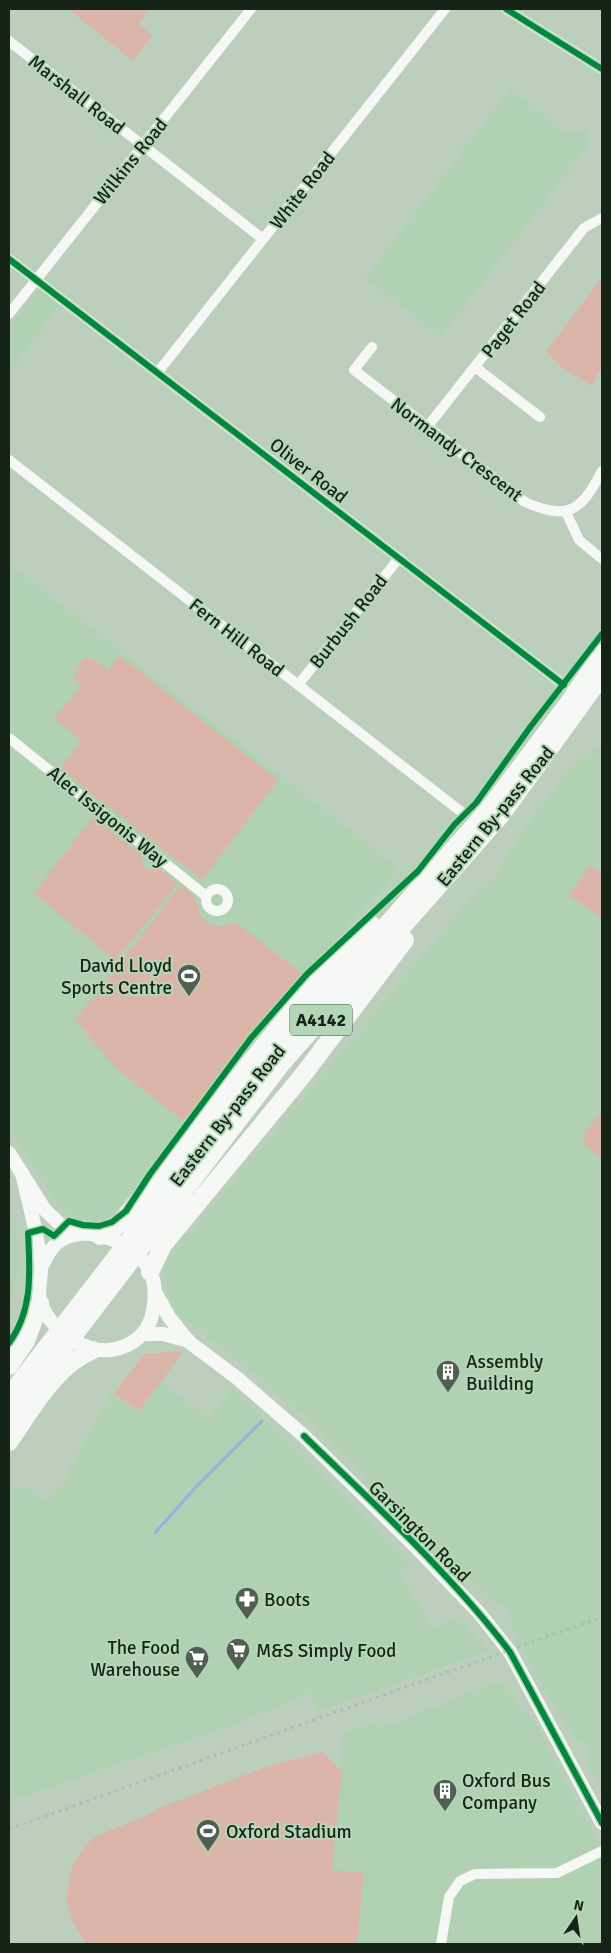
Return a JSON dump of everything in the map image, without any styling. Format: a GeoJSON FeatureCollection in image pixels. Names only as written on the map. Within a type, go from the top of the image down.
{"type":"FeatureCollection","features":[{"type":"Feature","properties":{"kind":"highway","name":"Eastern By-pass Road"},"geometry":{"type":"LineString","coordinates":[[147,1230],[272,1055],[488,810],[570,701],[602,653]]}},
{"type":"Feature","properties":{"kind":"highway","name":"Eastern By-pass Road"},"geometry":{"type":"LineString","coordinates":[[9,1420],[55,1350],[147,1230],[282,1063],[501,815],[602,676]]}},
{"type":"Feature","properties":{"kind":"highway"},"geometry":{"type":"LineString","coordinates":[[150,1272],[163,1245],[303,1076],[369,986],[454,882],[501,815]]}},
{"type":"Feature","properties":{"kind":"highway"},"geometry":{"type":"LineString","coordinates":[[92,1235],[112,1230],[120,1223],[313,985],[374,923],[393,907],[414,894]]}},
{"type":"Feature","properties":{"kind":"highway"},"geometry":{"type":"LineString","coordinates":[[9,1366],[26,1341],[40,1303]]}},
{"type":"Feature","properties":{"kind":"highway","name":"Eastern By-pass Road"},"geometry":{"type":"LineString","coordinates":[[9,1396],[55,1350]]}},
{"type":"Feature","properties":{"kind":"highway"},"geometry":{"type":"LineString","coordinates":[[9,1442],[62,1370],[78,1356],[93,1350]]}},
{"type":"Feature","properties":{"kind":"main road"},"geometry":{"type":"LineString","coordinates":[[9,1153],[45,1210],[63,1226],[121,1244],[141,1259],[150,1272],[156,1294],[169,1316],[189,1342]]}},
{"type":"Feature","properties":{"kind":"main road"},"geometry":{"type":"LineString","coordinates":[[22,1173],[36,1231],[41,1268],[40,1303],[56,1325],[78,1344],[93,1350],[119,1348],[143,1334],[163,1334],[189,1342]]}},
{"type":"Feature","properties":{"kind":"main road"},"geometry":{"type":"LineString","coordinates":[[41,1268],[48,1252],[58,1242],[69,1236],[92,1235]]}},
{"type":"Feature","properties":{"kind":"main road"},"geometry":{"type":"LineString","coordinates":[[143,1334],[152,1318],[156,1294]]}},
{"type":"Feature","properties":{"kind":"main road","name":"Garsington Road"},"geometry":{"type":"LineString","coordinates":[[189,1342],[271,1407],[329,1460],[448,1578],[510,1652],[602,1823]]}},
{"type":"Feature","properties":{"kind":"street","name":"Wilkins Road"},"geometry":{"type":"LineString","coordinates":[[9,314],[251,9]]}},
{"type":"Feature","properties":{"kind":"street","name":"White Road"},"geometry":{"type":"LineString","coordinates":[[158,372],[445,9]]}},
{"type":"Feature","properties":{"kind":"street"},"geometry":{"type":"LineString","coordinates":[[508,9],[602,69]]}},
{"type":"Feature","properties":{"kind":"street","name":"Marshall Road"},"geometry":{"type":"LineString","coordinates":[[9,40],[263,239]]}},
{"type":"Feature","properties":{"kind":"street","name":"Paget Road"},"geometry":{"type":"LineString","coordinates":[[428,426],[584,228],[602,218]]}},
{"type":"Feature","properties":{"kind":"street","name":"Oliver Road"},"geometry":{"type":"LineString","coordinates":[[9,259],[564,685]]}},
{"type":"Feature","properties":{"kind":"street","name":"Normandy Crescent"},"geometry":{"type":"LineString","coordinates":[[372,347],[351,367],[525,502],[546,510],[566,512]]}},
{"type":"Feature","properties":{"kind":"street"},"geometry":{"type":"LineString","coordinates":[[475,367],[540,417]]}},
{"type":"Feature","properties":{"kind":"street","name":"Fern Hill Road"},"geometry":{"type":"LineString","coordinates":[[9,460],[464,814]]}},
{"type":"Feature","properties":{"kind":"street"},"geometry":{"type":"LineString","coordinates":[[602,471],[592,490],[578,505],[566,512],[579,540],[602,559]]}},
{"type":"Feature","properties":{"kind":"street","name":"Burbush Road"},"geometry":{"type":"LineString","coordinates":[[298,685],[399,558]]}},
{"type":"Feature","properties":{"kind":"street","name":"Alec Issigonis Way"},"geometry":{"type":"LineString","coordinates":[[9,738],[206,896]]}},
{"type":"Feature","properties":{"kind":"street"},"geometry":{"type":"LineString","coordinates":[[441,1944],[448,1897],[460,1881],[474,1874],[556,1872],[602,1851]]}},
{"type":"Feature","properties":{"kind":"shaded area"},"geometry":{"type":"Polygon","coordinates":[[[68,9],[150,9],[139,23],[152,36],[133,61],[68,9]]]}},
{"type":"Feature","properties":{"kind":"shaded area"},"geometry":{"type":"Polygon","coordinates":[[[510,89],[564,132],[588,131],[588,146],[441,337],[365,278],[510,89]]]}},
{"type":"Feature","properties":{"kind":"shaded area"},"geometry":{"type":"Polygon","coordinates":[[[600,280],[602,282],[602,366],[592,386],[563,368],[546,352],[600,280]]]}},
{"type":"Feature","properties":{"kind":"shaded area"},"geometry":{"type":"Polygon","coordinates":[[[40,288],[62,303],[9,372],[9,328],[40,288]]]}},
{"type":"Feature","properties":{"kind":"shaded area"},"geometry":{"type":"Polygon","coordinates":[[[9,564],[400,869],[252,1033],[118,1209],[106,1218],[97,1221],[80,1221],[60,1209],[9,1128],[9,564]]]}},
{"type":"Feature","properties":{"kind":"shaded area"},"geometry":{"type":"Polygon","coordinates":[[[119,655],[278,780],[202,880],[60,769],[81,740],[54,718],[82,686],[73,678],[84,658],[92,658],[108,671],[119,655]]]}},
{"type":"Feature","properties":{"kind":"shaded area"},"geometry":{"type":"Polygon","coordinates":[[[602,743],[602,1790],[587,1764],[591,1752],[583,1739],[573,1737],[517,1642],[509,1611],[490,1599],[309,1420],[244,1365],[176,1313],[167,1290],[164,1270],[171,1256],[477,890],[493,881],[502,868],[505,856],[569,769],[602,743]]]}},
{"type":"Feature","properties":{"kind":"shaded area"},"geometry":{"type":"Polygon","coordinates":[[[93,817],[144,857],[141,864],[150,871],[155,865],[178,884],[115,961],[34,893],[93,817]]]}},
{"type":"Feature","properties":{"kind":"shaded area"},"geometry":{"type":"Polygon","coordinates":[[[590,865],[602,874],[602,918],[569,895],[590,865]]]}},
{"type":"Feature","properties":{"kind":"shaded area","name":"David Lloyd Sports Centre"},"geometry":{"type":"Polygon","coordinates":[[[181,885],[193,895],[203,920],[207,923],[222,927],[235,922],[303,974],[183,1121],[117,1069],[75,1020],[181,885]]]}},
{"type":"Feature","properties":{"kind":"shaded area"},"geometry":{"type":"Polygon","coordinates":[[[602,1111],[602,1160],[583,1142],[585,1132],[602,1111]]]}},
{"type":"Feature","properties":{"kind":"shaded area"},"geometry":{"type":"Polygon","coordinates":[[[9,1199],[20,1254],[9,1321],[9,1199]]]}},
{"type":"Feature","properties":{"kind":"shaded area"},"geometry":{"type":"Polygon","coordinates":[[[184,1351],[139,1411],[114,1394],[144,1354],[184,1351]]]}},
{"type":"Feature","properties":{"kind":"shaded area"},"geometry":{"type":"Polygon","coordinates":[[[160,1382],[209,1418],[232,1389],[413,1562],[399,1571],[432,1628],[459,1616],[488,1651],[317,1712],[311,1693],[241,1722],[9,1801],[9,1486],[30,1489],[47,1502],[72,1474],[69,1470],[112,1393],[139,1411],[160,1382]]]}},
{"type":"Feature","properties":{"kind":"shaded area"},"geometry":{"type":"Polygon","coordinates":[[[496,1682],[505,1683],[517,1703],[533,1719],[602,1849],[602,1944],[357,1944],[364,1874],[332,1870],[343,1734],[378,1721],[391,1725],[496,1682]]]}},
{"type":"Feature","properties":{"kind":"shaded area","name":"Oxford Stadium"},"geometry":{"type":"Polygon","coordinates":[[[321,1752],[342,1771],[332,1870],[364,1873],[357,1944],[86,1944],[73,1922],[66,1900],[72,1865],[92,1838],[152,1813],[159,1808],[266,1767],[321,1752]]]}},
{"type":"Feature","properties":{"kind":"waterway"},"geometry":{"type":"LineString","coordinates":[[155,1533],[195,1488],[262,1421]]}},
{"type":"Feature","properties":{"kind":"railway"},"geometry":{"type":"LineString","coordinates":[[9,1829],[602,1617]]}},
{"type":"Feature","properties":{"kind":"cycle path"},"geometry":{"type":"LineString","coordinates":[[506,9],[602,69]]}},
{"type":"Feature","properties":{"kind":"cycle path"},"geometry":{"type":"LineString","coordinates":[[9,259],[564,685]]}},
{"type":"Feature","properties":{"kind":"cycle path"},"geometry":{"type":"LineString","coordinates":[[9,1343],[17,1330],[26,1304],[29,1276],[28,1233],[43,1229],[54,1236],[69,1221],[83,1225],[99,1226],[112,1222],[126,1211],[150,1174],[251,1038],[307,974],[418,871],[454,825],[476,803],[531,726],[602,634]]}},
{"type":"Feature","properties":{"kind":"cycle path"},"geometry":{"type":"LineString","coordinates":[[304,1436],[437,1567],[510,1652],[602,1823]]}},
{"type":"Feature","properties":{"kind":"place","name":"David Lloyd Sports Centre"},"geometry":{"type":"Point","coordinates":[189,997]}},
{"type":"Feature","properties":{"kind":"place","name":"Assembly Building"},"geometry":{"type":"Point","coordinates":[448,1393]}},
{"type":"Feature","properties":{"kind":"place","name":"Boots"},"geometry":{"type":"Point","coordinates":[247,1620]}},
{"type":"Feature","properties":{"kind":"place","name":"M&S Simply Food"},"geometry":{"type":"Point","coordinates":[238,1671]}},
{"type":"Feature","properties":{"kind":"place","name":"The Food Warehouse"},"geometry":{"type":"Point","coordinates":[197,1679]}},
{"type":"Feature","properties":{"kind":"place","name":"Oxford Bus Company"},"geometry":{"type":"Point","coordinates":[445,1812]}},
{"type":"Feature","properties":{"kind":"place","name":"Oxford Stadium"},"geometry":{"type":"Point","coordinates":[208,1852]}}]}
